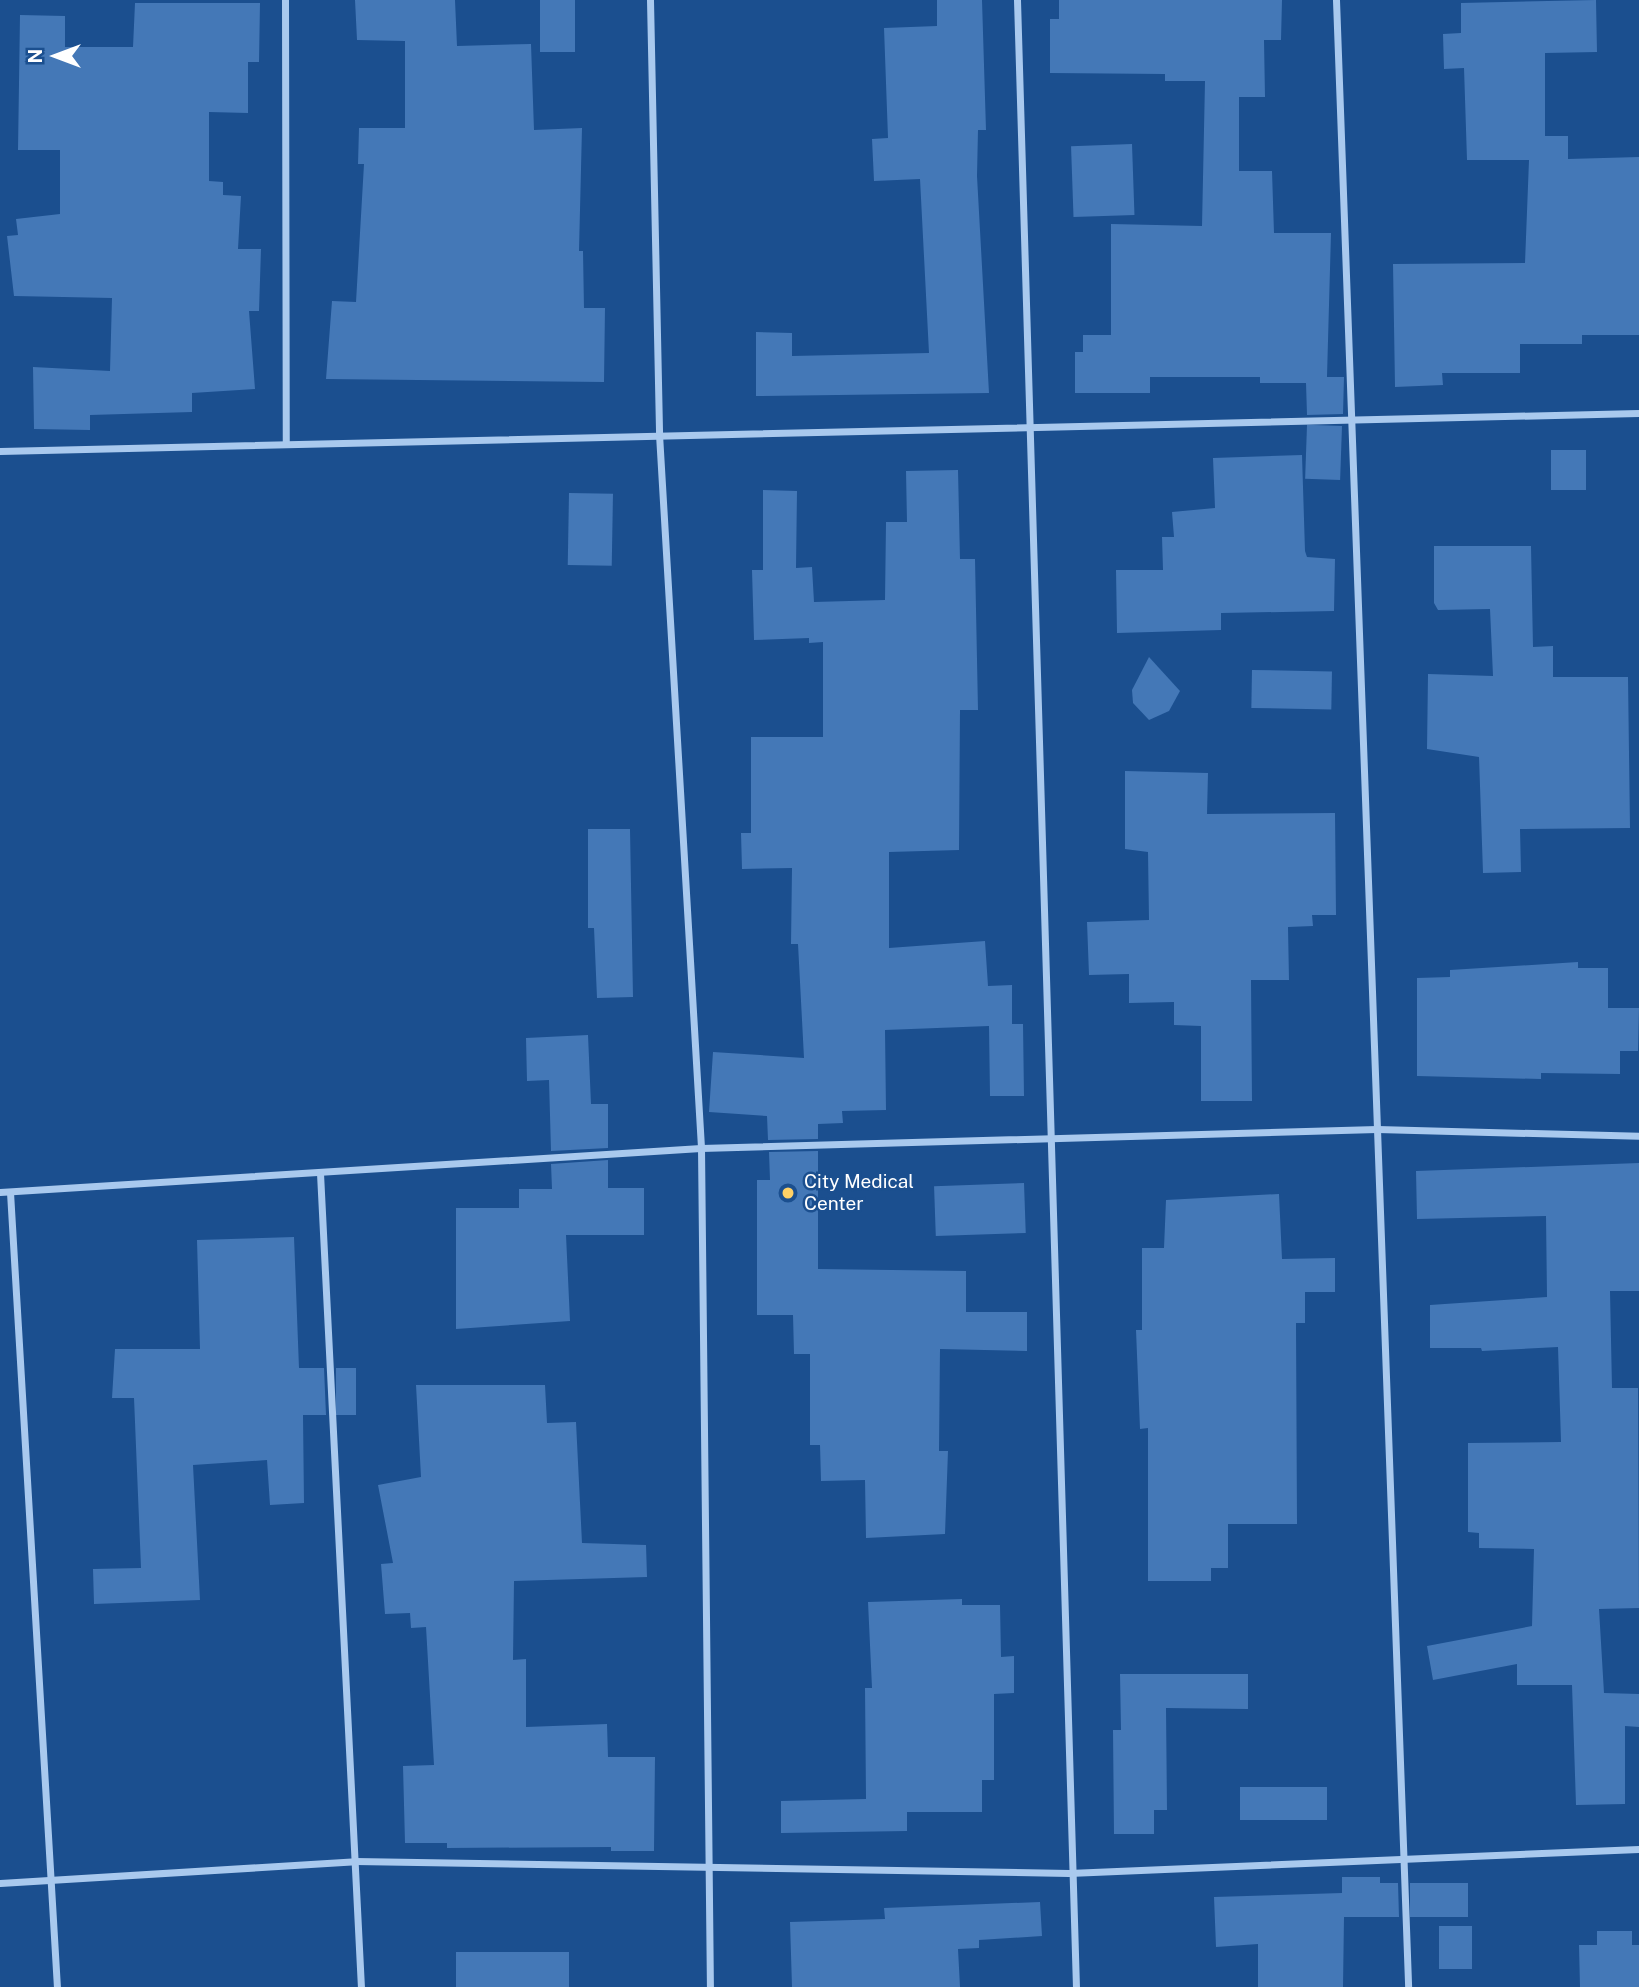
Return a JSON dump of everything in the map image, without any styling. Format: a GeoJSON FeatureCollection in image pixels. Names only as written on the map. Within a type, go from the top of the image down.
{"type":"FeatureCollection","features":[{"type":"Feature","properties":{"kind":"street"},"geometry":{"type":"LineString","coordinates":[[285,0],[286,444]]}},
{"type":"Feature","properties":{"kind":"street"},"geometry":{"type":"LineString","coordinates":[[650,0],[659,434],[701,1148],[710,1987]]}},
{"type":"Feature","properties":{"kind":"street"},"geometry":{"type":"LineString","coordinates":[[1017,0],[1069,1873],[1076,1987]]}},
{"type":"Feature","properties":{"kind":"street"},"geometry":{"type":"LineString","coordinates":[[1336,0],[1409,1987]]}},
{"type":"Feature","properties":{"kind":"street"},"geometry":{"type":"LineString","coordinates":[[0,451],[1029,424],[1352,422],[1639,413]]}},
{"type":"Feature","properties":{"kind":"street"},"geometry":{"type":"LineString","coordinates":[[0,1192],[701,1148],[1377,1129],[1639,1136]]}},
{"type":"Feature","properties":{"kind":"street"},"geometry":{"type":"LineString","coordinates":[[320,1173],[361,1987]]}},
{"type":"Feature","properties":{"kind":"street"},"geometry":{"type":"LineString","coordinates":[[10,1192],[57,1987]]}},
{"type":"Feature","properties":{"kind":"street"},"geometry":{"type":"LineString","coordinates":[[0,1883],[355,1861],[1069,1873],[1639,1849]]}},
{"type":"Feature","properties":{"kind":"building"},"geometry":{"type":"Polygon","coordinates":[[[355,0],[455,0],[457,46],[531,44],[534,130],[582,128],[579,251],[583,251],[584,308],[605,308],[604,382],[326,379],[332,301],[356,302],[364,164],[358,164],[359,128],[405,128],[405,41],[357,40],[355,0]]]}},
{"type":"Feature","properties":{"kind":"building"},"geometry":{"type":"Polygon","coordinates":[[[540,0],[575,0],[575,52],[540,52],[540,0]]]}},
{"type":"Feature","properties":{"kind":"building"},"geometry":{"type":"Polygon","coordinates":[[[937,0],[982,0],[986,130],[978,130],[977,176],[989,393],[756,396],[756,332],[792,333],[792,356],[929,353],[920,179],[874,181],[872,139],[888,138],[884,28],[937,26],[937,0]]]}},
{"type":"Feature","properties":{"kind":"building"},"geometry":{"type":"Polygon","coordinates":[[[1059,0],[1282,0],[1281,40],[1264,40],[1265,97],[1239,97],[1239,171],[1272,171],[1274,233],[1331,233],[1327,377],[1344,377],[1343,414],[1307,415],[1306,383],[1260,383],[1260,377],[1150,377],[1150,393],[1075,393],[1075,352],[1083,352],[1083,335],[1111,335],[1111,224],[1202,226],[1205,81],[1165,81],[1165,74],[1050,73],[1050,19],[1059,19],[1059,0]]]}},
{"type":"Feature","properties":{"kind":"building"},"geometry":{"type":"Polygon","coordinates":[[[1596,0],[1597,52],[1545,53],[1545,136],[1568,136],[1568,159],[1639,157],[1639,335],[1582,335],[1582,344],[1520,344],[1520,373],[1442,373],[1443,385],[1395,387],[1393,264],[1525,263],[1529,160],[1467,160],[1464,68],[1444,69],[1443,34],[1461,33],[1461,3],[1596,0]]]}},
{"type":"Feature","properties":{"kind":"building"},"geometry":{"type":"Polygon","coordinates":[[[135,3],[260,3],[259,62],[248,62],[248,113],[209,112],[209,181],[223,182],[223,195],[241,196],[238,249],[261,249],[259,311],[249,311],[255,389],[192,393],[192,412],[90,415],[90,430],[34,429],[33,367],[110,371],[112,298],[14,296],[7,236],[18,235],[16,219],[60,214],[60,150],[18,150],[20,15],[65,16],[65,47],[133,47],[135,3]]]}},
{"type":"Feature","properties":{"kind":"building"},"geometry":{"type":"Polygon","coordinates":[[[1132,144],[1134,215],[1074,217],[1071,146],[1132,144]]]}},
{"type":"Feature","properties":{"kind":"building"},"geometry":{"type":"Polygon","coordinates":[[[1307,425],[1342,426],[1340,480],[1305,479],[1307,425]]]}},
{"type":"Feature","properties":{"kind":"building"},"geometry":{"type":"Polygon","coordinates":[[[1551,450],[1586,450],[1586,490],[1551,490],[1551,450]]]}},
{"type":"Feature","properties":{"kind":"building"},"geometry":{"type":"Polygon","coordinates":[[[1302,455],[1305,551],[1307,557],[1335,559],[1334,611],[1221,613],[1221,630],[1117,633],[1116,570],[1163,570],[1162,537],[1174,537],[1172,512],[1215,508],[1213,458],[1302,455]]]}},
{"type":"Feature","properties":{"kind":"building"},"geometry":{"type":"Polygon","coordinates":[[[958,470],[960,559],[975,559],[978,710],[960,710],[959,850],[889,852],[889,948],[985,941],[988,986],[1012,985],[1012,1024],[1023,1024],[1024,1096],[990,1096],[989,1026],[885,1030],[886,1110],[842,1111],[843,1123],[818,1124],[818,1139],[768,1140],[767,1116],[709,1112],[713,1052],[804,1058],[798,944],[791,944],[792,868],[742,869],[741,833],[751,833],[751,737],[823,737],[823,642],[809,643],[809,638],[754,640],[752,570],[763,570],[763,490],[797,491],[796,568],[812,567],[814,602],[885,600],[886,522],[907,522],[906,471],[958,470]]]}},
{"type":"Feature","properties":{"kind":"building"},"geometry":{"type":"Polygon","coordinates":[[[569,493],[613,494],[612,566],[568,565],[569,493]]]}},
{"type":"Feature","properties":{"kind":"building"},"geometry":{"type":"Polygon","coordinates":[[[1434,546],[1531,546],[1533,647],[1553,646],[1553,677],[1628,677],[1630,828],[1520,829],[1521,872],[1483,873],[1479,757],[1427,749],[1428,674],[1493,676],[1490,609],[1438,610],[1434,603],[1434,546]]]}},
{"type":"Feature","properties":{"kind":"building"},"geometry":{"type":"Polygon","coordinates":[[[1149,657],[1180,691],[1169,711],[1149,720],[1133,703],[1132,690],[1149,657]]]}},
{"type":"Feature","properties":{"kind":"building"},"geometry":{"type":"Polygon","coordinates":[[[1252,670],[1332,671],[1331,709],[1251,708],[1252,670]]]}},
{"type":"Feature","properties":{"kind":"building"},"geometry":{"type":"Polygon","coordinates":[[[1125,771],[1208,773],[1207,814],[1335,813],[1336,915],[1312,915],[1313,926],[1288,927],[1289,980],[1251,980],[1252,1101],[1201,1101],[1201,1026],[1174,1025],[1174,1002],[1129,1003],[1129,974],[1089,975],[1087,922],[1149,920],[1148,852],[1125,849],[1125,771]]]}},
{"type":"Feature","properties":{"kind":"building"},"geometry":{"type":"Polygon","coordinates":[[[588,829],[630,829],[633,997],[597,998],[594,928],[588,928],[588,829]]]}},
{"type":"Feature","properties":{"kind":"building"},"geometry":{"type":"Polygon","coordinates":[[[1578,962],[1578,968],[1608,968],[1608,1008],[1639,1008],[1638,1051],[1620,1051],[1620,1074],[1541,1073],[1541,1079],[1417,1076],[1417,978],[1450,977],[1450,970],[1578,962]]]}},
{"type":"Feature","properties":{"kind":"building"},"geometry":{"type":"Polygon","coordinates":[[[588,1035],[591,1104],[608,1104],[608,1148],[551,1151],[549,1080],[527,1081],[526,1038],[588,1035]]]}},
{"type":"Feature","properties":{"kind":"building"},"geometry":{"type":"Polygon","coordinates":[[[818,1151],[818,1269],[966,1271],[966,1312],[1027,1312],[1027,1351],[940,1349],[939,1451],[948,1451],[945,1534],[866,1538],[865,1480],[821,1481],[820,1445],[810,1445],[810,1354],[794,1354],[793,1315],[757,1315],[757,1180],[770,1180],[769,1152],[818,1151]]]}},
{"type":"Feature","properties":{"kind":"building"},"geometry":{"type":"Polygon","coordinates":[[[608,1160],[608,1188],[644,1188],[644,1235],[566,1235],[570,1321],[456,1329],[456,1208],[519,1208],[519,1189],[552,1189],[551,1164],[608,1160]]]}},
{"type":"Feature","properties":{"kind":"building"},"geometry":{"type":"Polygon","coordinates":[[[1639,1163],[1639,1291],[1610,1291],[1612,1388],[1638,1388],[1639,1608],[1599,1609],[1604,1693],[1639,1694],[1639,1727],[1625,1726],[1625,1804],[1576,1805],[1572,1685],[1517,1685],[1517,1664],[1433,1680],[1427,1646],[1532,1626],[1534,1549],[1479,1548],[1479,1533],[1468,1532],[1468,1443],[1561,1442],[1558,1347],[1482,1351],[1481,1348],[1430,1348],[1430,1305],[1547,1297],[1546,1216],[1417,1219],[1416,1171],[1639,1163]]]}},
{"type":"Feature","properties":{"kind":"building"},"geometry":{"type":"Polygon","coordinates":[[[1024,1183],[1026,1233],[936,1236],[934,1186],[1024,1183]]]}},
{"type":"Feature","properties":{"kind":"building"},"geometry":{"type":"Polygon","coordinates":[[[1279,1194],[1282,1259],[1335,1258],[1335,1292],[1305,1292],[1305,1323],[1296,1323],[1297,1524],[1228,1524],[1228,1568],[1211,1568],[1211,1581],[1148,1581],[1148,1428],[1140,1429],[1136,1330],[1142,1330],[1142,1248],[1164,1248],[1166,1200],[1279,1194]]]}},
{"type":"Feature","properties":{"kind":"building"},"geometry":{"type":"Polygon","coordinates":[[[294,1237],[299,1368],[324,1368],[326,1415],[303,1415],[304,1503],[270,1505],[267,1460],[193,1465],[200,1600],[94,1604],[93,1569],[141,1568],[134,1398],[112,1398],[115,1349],[200,1349],[197,1240],[294,1237]]]}},
{"type":"Feature","properties":{"kind":"building"},"geometry":{"type":"Polygon","coordinates":[[[336,1368],[356,1368],[356,1415],[336,1415],[336,1368]]]}},
{"type":"Feature","properties":{"kind":"building"},"geometry":{"type":"Polygon","coordinates":[[[416,1385],[545,1385],[547,1423],[576,1422],[582,1543],[646,1545],[647,1577],[514,1581],[513,1660],[526,1659],[526,1727],[607,1724],[608,1757],[655,1757],[654,1851],[611,1851],[611,1847],[447,1848],[447,1843],[405,1843],[403,1766],[434,1765],[426,1627],[411,1628],[410,1613],[385,1614],[381,1564],[393,1563],[378,1485],[421,1477],[416,1385]]]}},
{"type":"Feature","properties":{"kind":"building"},"geometry":{"type":"Polygon","coordinates":[[[962,1599],[962,1605],[1000,1605],[1001,1657],[1014,1656],[1014,1693],[994,1694],[994,1780],[982,1780],[982,1812],[907,1812],[907,1831],[781,1833],[781,1801],[866,1799],[865,1688],[872,1688],[868,1602],[962,1599]]]}},
{"type":"Feature","properties":{"kind":"building"},"geometry":{"type":"Polygon","coordinates":[[[1120,1674],[1248,1674],[1248,1709],[1166,1708],[1167,1810],[1154,1810],[1154,1834],[1114,1834],[1113,1730],[1121,1730],[1120,1674]]]}},
{"type":"Feature","properties":{"kind":"building"},"geometry":{"type":"Polygon","coordinates":[[[1240,1787],[1327,1787],[1327,1820],[1240,1820],[1240,1787]]]}},
{"type":"Feature","properties":{"kind":"building"},"geometry":{"type":"Polygon","coordinates":[[[1342,1877],[1380,1877],[1380,1883],[1398,1883],[1399,1917],[1344,1917],[1343,1987],[1258,1987],[1258,1944],[1216,1947],[1214,1897],[1342,1893],[1342,1877]]]}},
{"type":"Feature","properties":{"kind":"building"},"geometry":{"type":"Polygon","coordinates":[[[1410,1883],[1468,1883],[1468,1917],[1410,1917],[1410,1883]]]}},
{"type":"Feature","properties":{"kind":"building"},"geometry":{"type":"Polygon","coordinates":[[[1040,1902],[1042,1936],[979,1940],[979,1948],[958,1949],[960,1987],[792,1987],[790,1922],[885,1919],[884,1908],[1040,1902]]]}},
{"type":"Feature","properties":{"kind":"building"},"geometry":{"type":"Polygon","coordinates":[[[1439,1926],[1472,1926],[1472,1969],[1439,1969],[1439,1926]]]}},
{"type":"Feature","properties":{"kind":"building"},"geometry":{"type":"Polygon","coordinates":[[[1597,1931],[1632,1931],[1632,1945],[1639,1945],[1639,1987],[1580,1987],[1579,1945],[1597,1945],[1597,1931]]]}},
{"type":"Feature","properties":{"kind":"building"},"geometry":{"type":"Polygon","coordinates":[[[456,1952],[569,1952],[569,1987],[456,1987],[456,1952]]]}},
{"type":"Feature","properties":{"kind":"place","name":"City Medical Center"},"geometry":{"type":"Point","coordinates":[788,1193]}}]}
